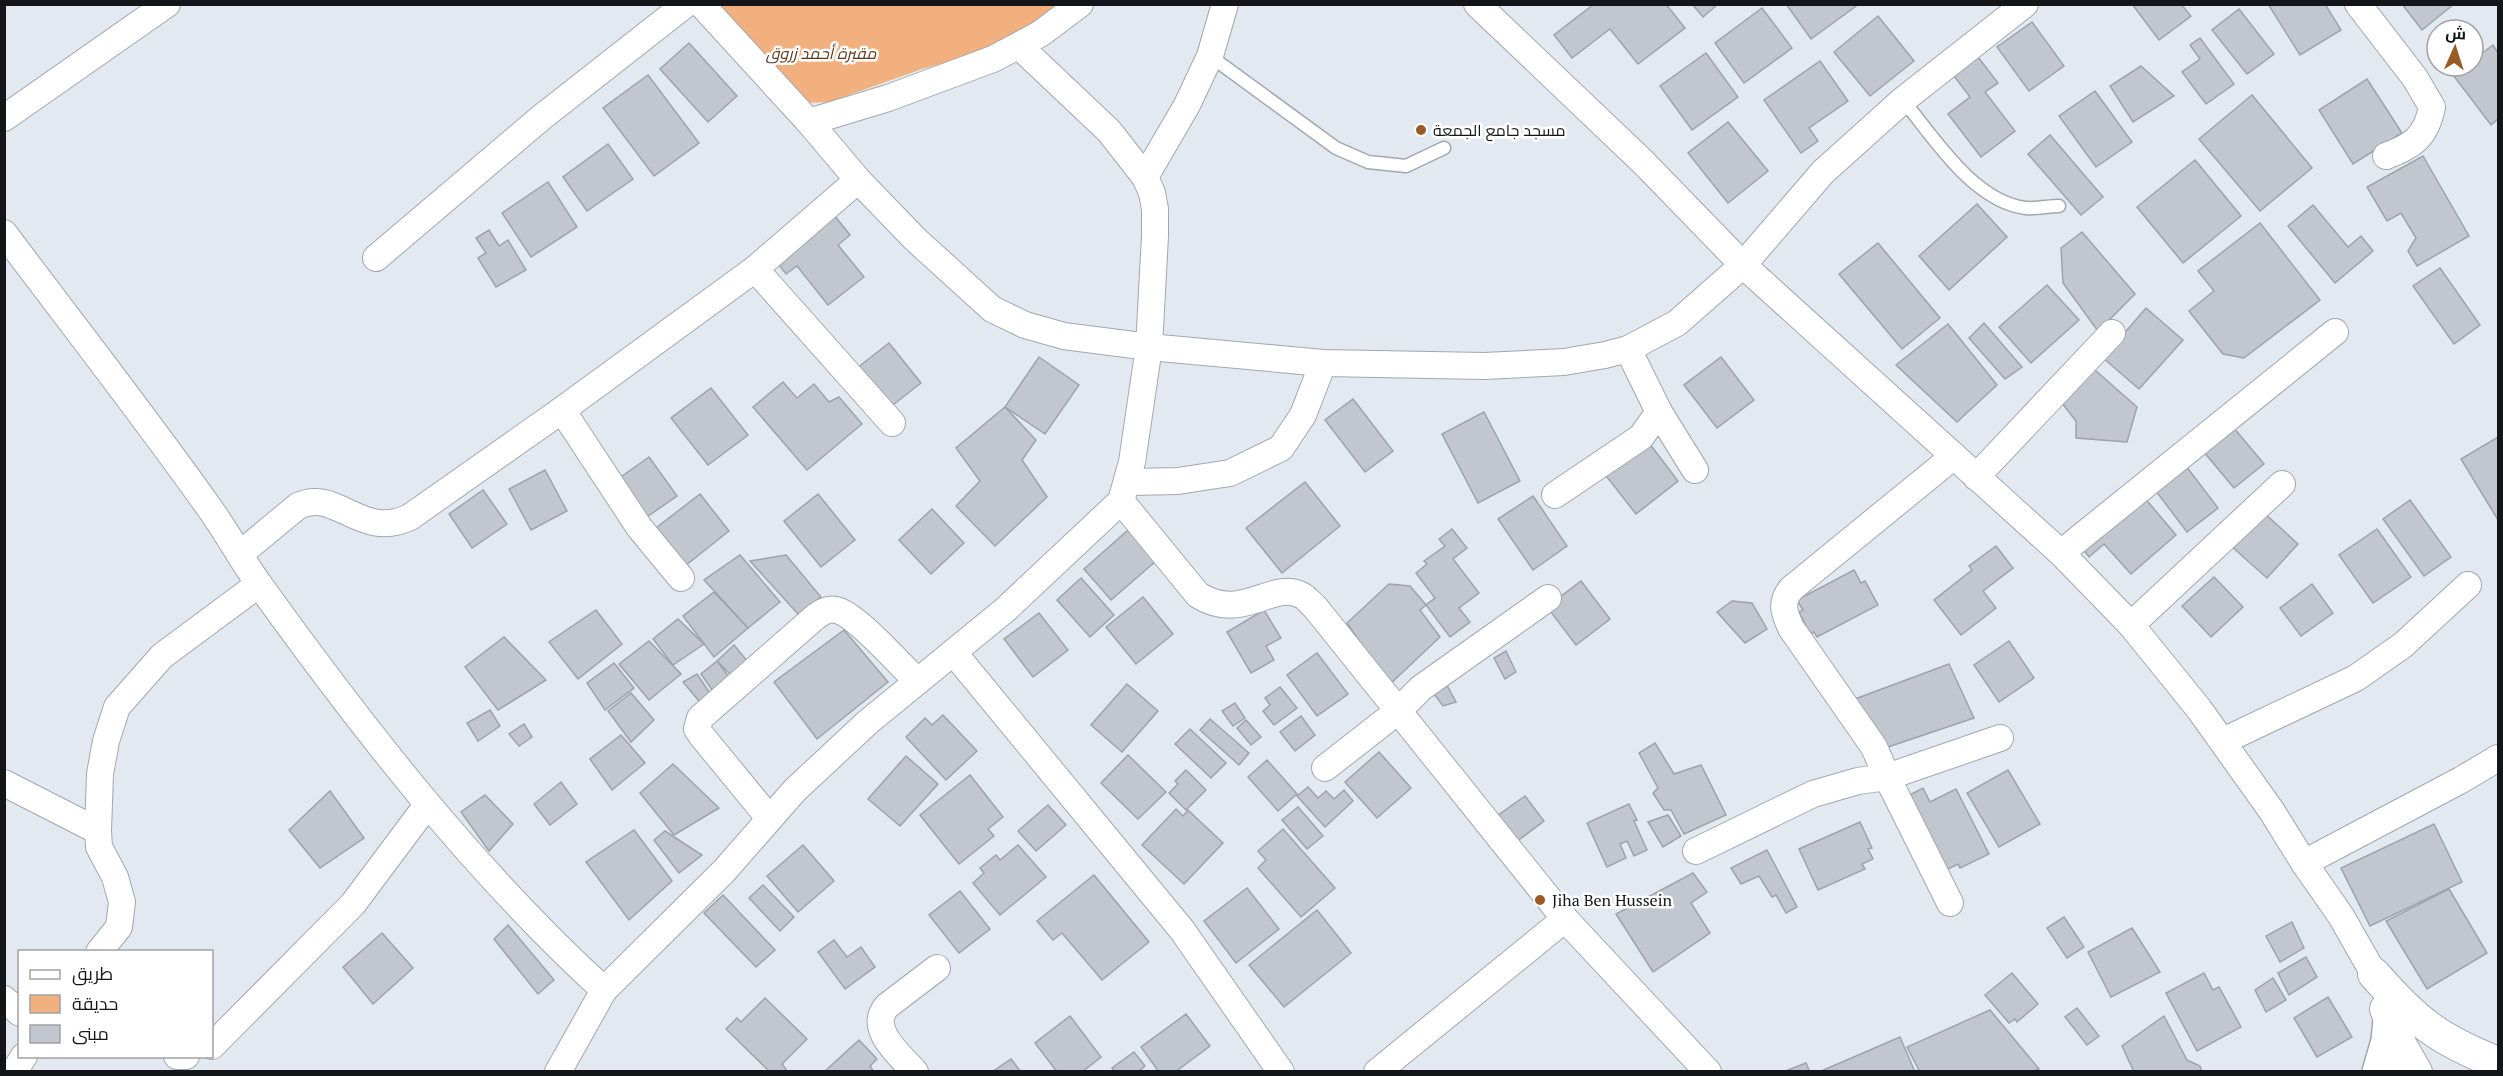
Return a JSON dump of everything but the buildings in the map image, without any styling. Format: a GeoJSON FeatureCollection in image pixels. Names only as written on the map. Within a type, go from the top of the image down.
{"type":"FeatureCollection","features":[{"type":"Feature","properties":{"kind":"main road"},"geometry":{"type":"LineString","coordinates":[[2379,1071],[2388,1041],[2390,1020]]}},
{"type":"Feature","properties":{"kind":"street"},"geometry":{"type":"LineString","coordinates":[[4,118],[167,4]]}},
{"type":"Feature","properties":{"kind":"street"},"geometry":{"type":"LineString","coordinates":[[376,258],[542,117],[686,4]]}},
{"type":"Feature","properties":{"kind":"street"},"geometry":{"type":"LineString","coordinates":[[701,4],[809,122],[858,180],[915,239],[992,309],[1025,325],[1064,336],[1149,347],[1323,363],[1484,366],[1564,362],[1628,349],[1677,323],[1743,265],[1823,172],[1903,100],[2025,4]]}},
{"type":"Feature","properties":{"kind":"street"},"geometry":{"type":"LineString","coordinates":[[809,122],[888,98],[993,59],[1019,46],[1080,4]]}},
{"type":"Feature","properties":{"kind":"street"},"geometry":{"type":"LineString","coordinates":[[1145,177],[1187,105],[1210,56],[1225,4]]}},
{"type":"Feature","properties":{"kind":"street"},"geometry":{"type":"LineString","coordinates":[[1477,4],[1643,162],[1743,265],[2061,553],[2131,625],[2223,741],[2341,916],[2374,974],[2401,1046],[2416,1071]]}},
{"type":"Feature","properties":{"kind":"street"},"geometry":{"type":"LineString","coordinates":[[2358,4],[2415,78],[2432,107],[2430,120],[2423,133],[2409,147],[2386,156]]}},
{"type":"Feature","properties":{"kind":"street"},"geometry":{"type":"LineString","coordinates":[[1019,46],[1109,131],[1145,177],[1155,209],[1149,347],[1125,492],[1198,595],[1210,603],[1230,606],[1287,592],[1301,595],[1315,607],[1565,919],[1708,1071]]}},
{"type":"Feature","properties":{"kind":"street"},"geometry":{"type":"LineString","coordinates":[[240,554],[298,506],[307,502],[324,503],[378,524],[396,524],[410,517],[562,410],[755,269],[858,180]]}},
{"type":"Feature","properties":{"kind":"street"},"geometry":{"type":"LineString","coordinates":[[4,233],[209,507],[259,584],[350,708],[427,805],[572,961],[604,990]]}},
{"type":"Feature","properties":{"kind":"street"},"geometry":{"type":"LineString","coordinates":[[755,269],[892,423]]}},
{"type":"Feature","properties":{"kind":"street"},"geometry":{"type":"LineString","coordinates":[[2061,553],[2335,332]]}},
{"type":"Feature","properties":{"kind":"street"},"geometry":{"type":"LineString","coordinates":[[1976,477],[2112,333]]}},
{"type":"Feature","properties":{"kind":"street"},"geometry":{"type":"LineString","coordinates":[[1628,349],[1659,412],[1695,470]]}},
{"type":"Feature","properties":{"kind":"street"},"geometry":{"type":"LineString","coordinates":[[558,1071],[604,990],[724,871],[795,790],[868,722],[1005,610],[1125,492],[1230,473],[1281,448],[1303,416],[1323,363]]}},
{"type":"Feature","properties":{"kind":"street"},"geometry":{"type":"LineString","coordinates":[[562,410],[639,527],[681,578]]}},
{"type":"Feature","properties":{"kind":"street"},"geometry":{"type":"LineString","coordinates":[[1555,495],[1641,437],[1659,412]]}},
{"type":"Feature","properties":{"kind":"street"},"geometry":{"type":"LineString","coordinates":[[1950,903],[1874,747],[1791,628],[1783,606],[1785,597],[1791,589],[1954,456]]}},
{"type":"Feature","properties":{"kind":"street"},"geometry":{"type":"LineString","coordinates":[[2131,625],[2282,484]]}},
{"type":"Feature","properties":{"kind":"street"},"geometry":{"type":"LineString","coordinates":[[100,950],[119,927],[122,902],[115,877],[99,847],[98,831],[99,774],[105,741],[117,707],[162,656],[259,584]]}},
{"type":"Feature","properties":{"kind":"street"},"geometry":{"type":"LineString","coordinates":[[2223,741],[2330,691],[2370,669],[2403,645],[2468,585]]}},
{"type":"Feature","properties":{"kind":"street"},"geometry":{"type":"LineString","coordinates":[[1325,768],[1398,711],[1421,688],[1548,598]]}},
{"type":"Feature","properties":{"kind":"street"},"geometry":{"type":"LineString","coordinates":[[769,818],[701,735],[697,729],[700,718],[814,618],[827,610],[834,609],[850,615],[917,681]]}},
{"type":"Feature","properties":{"kind":"street"},"geometry":{"type":"LineString","coordinates":[[954,653],[1182,930],[1281,1071]]}},
{"type":"Feature","properties":{"kind":"street"},"geometry":{"type":"LineString","coordinates":[[1696,851],[1813,794],[1857,781],[1887,777],[2000,738]]}},
{"type":"Feature","properties":{"kind":"street"},"geometry":{"type":"LineString","coordinates":[[2304,863],[2499,758]]}},
{"type":"Feature","properties":{"kind":"street"},"geometry":{"type":"LineString","coordinates":[[4,783],[98,831]]}},
{"type":"Feature","properties":{"kind":"street"},"geometry":{"type":"LineString","coordinates":[[213,1045],[353,904],[427,805]]}},
{"type":"Feature","properties":{"kind":"street"},"geometry":{"type":"LineString","coordinates":[[1377,1071],[1565,919]]}},
{"type":"Feature","properties":{"kind":"street"},"geometry":{"type":"LineString","coordinates":[[915,1071],[886,1038],[880,1026],[881,1013],[886,1006],[937,968]]}},
{"type":"Feature","properties":{"kind":"street"},"geometry":{"type":"LineString","coordinates":[[2374,974],[2418,1021],[2439,1036],[2499,1063]]}},
{"type":"Feature","properties":{"kind":"street"},"geometry":{"type":"LineString","coordinates":[[4,999],[18,1011]]}},
{"type":"Feature","properties":{"kind":"street"},"geometry":{"type":"LineString","coordinates":[[4,1070],[12,1071],[22,1058]]}},
{"type":"Feature","properties":{"kind":"lane"},"geometry":{"type":"LineString","coordinates":[[1210,56],[1336,148],[1368,162],[1406,166],[1444,148]]}},
{"type":"Feature","properties":{"kind":"lane"},"geometry":{"type":"LineString","coordinates":[[1903,100],[1957,165],[1993,198],[2026,208],[2059,206]]}},
{"type":"Feature","properties":{"kind":"green space","name":"مقبرة أحمد زروق"},"geometry":{"type":"Polygon","coordinates":[[[706,5],[1068,5],[994,50],[922,69],[829,102],[802,103],[706,5]]]}},
{"type":"Feature","properties":{"kind":"place","name":"مسجد جامع الجمعة"},"geometry":{"type":"Point","coordinates":[1421,130]}},
{"type":"Feature","properties":{"kind":"place","name":"Jiha Ben Hussein"},"geometry":{"type":"Point","coordinates":[1540,900]}}]}
